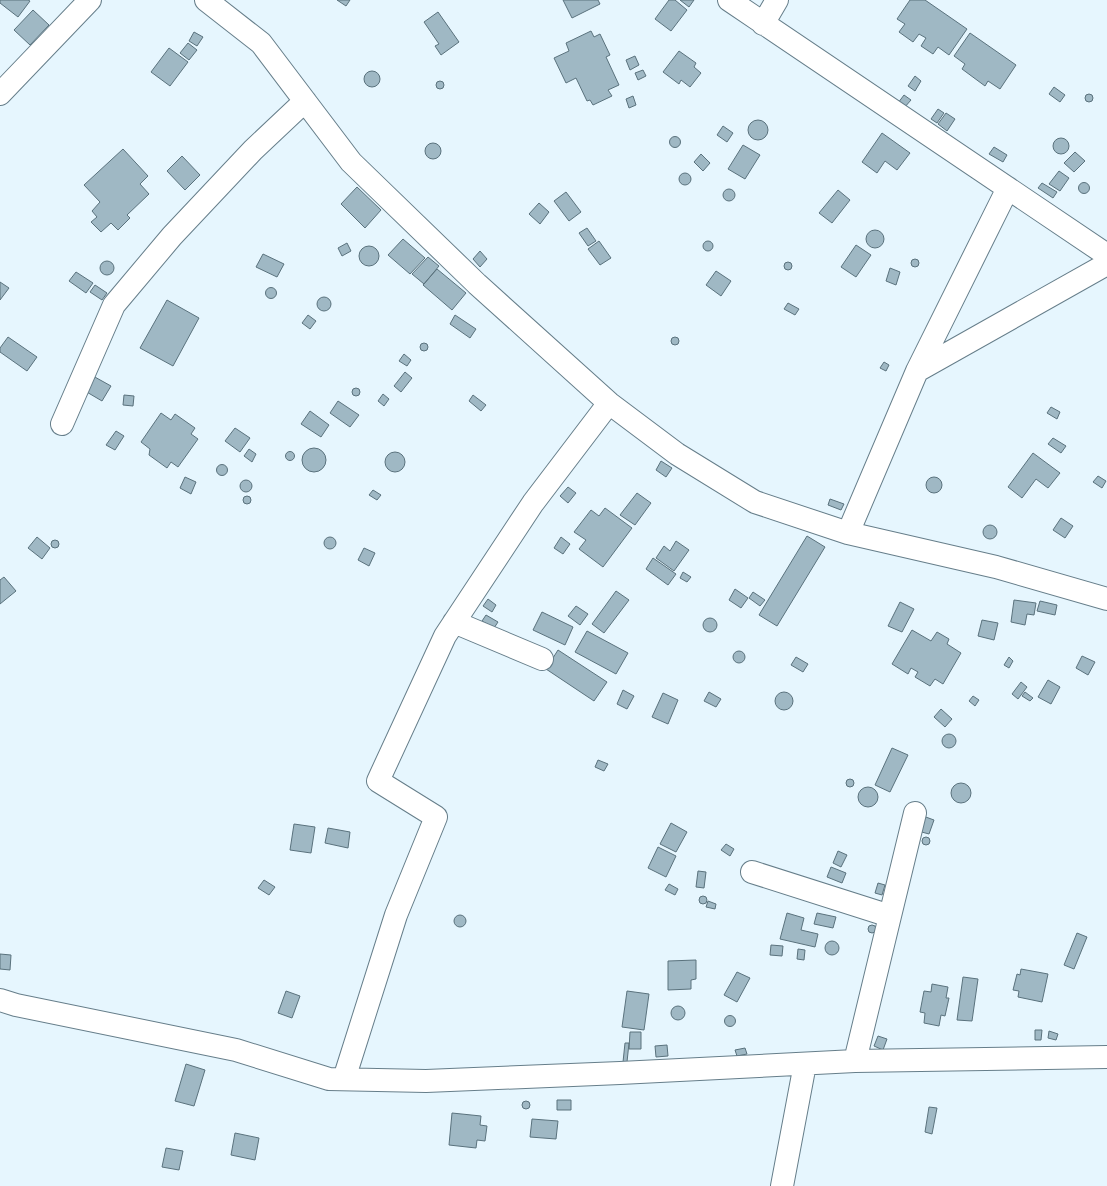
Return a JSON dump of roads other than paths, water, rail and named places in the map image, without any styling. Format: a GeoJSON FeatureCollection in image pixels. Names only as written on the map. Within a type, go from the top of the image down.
{"type":"FeatureCollection","features":[{"type":"Feature","properties":{"kind":"street"},"geometry":{"type":"LineString","coordinates":[[0,94],[90,0]]}},
{"type":"Feature","properties":{"kind":"street"},"geometry":{"type":"LineString","coordinates":[[206,0],[261,43],[351,162],[477,284],[610,403],[677,454],[755,502],[848,533],[996,567],[1107,599]]}},
{"type":"Feature","properties":{"kind":"street"},"geometry":{"type":"LineString","coordinates":[[729,0],[1107,255]]}},
{"type":"Feature","properties":{"kind":"street"},"geometry":{"type":"LineString","coordinates":[[763,24],[777,0]]}},
{"type":"Feature","properties":{"kind":"street"},"geometry":{"type":"LineString","coordinates":[[62,424],[114,305],[178,230],[253,150],[305,101]]}},
{"type":"Feature","properties":{"kind":"street"},"geometry":{"type":"LineString","coordinates":[[848,533],[917,371],[1008,188]]}},
{"type":"Feature","properties":{"kind":"street"},"geometry":{"type":"LineString","coordinates":[[917,371],[1107,264]]}},
{"type":"Feature","properties":{"kind":"street"},"geometry":{"type":"LineString","coordinates":[[344,1079],[396,915],[436,817],[378,781],[445,636],[533,503],[610,403]]}},
{"type":"Feature","properties":{"kind":"street"},"geometry":{"type":"LineString","coordinates":[[454,622],[542,659]]}},
{"type":"Feature","properties":{"kind":"street"},"geometry":{"type":"LineString","coordinates":[[855,1061],[915,813]]}},
{"type":"Feature","properties":{"kind":"street"},"geometry":{"type":"LineString","coordinates":[[752,872],[890,916]]}},
{"type":"Feature","properties":{"kind":"street"},"geometry":{"type":"LineString","coordinates":[[0,1000],[16,1005],[236,1050],[329,1079],[426,1081],[855,1061],[1107,1057]]}},
{"type":"Feature","properties":{"kind":"street"},"geometry":{"type":"LineString","coordinates":[[782,1186],[805,1064]]}}]}
